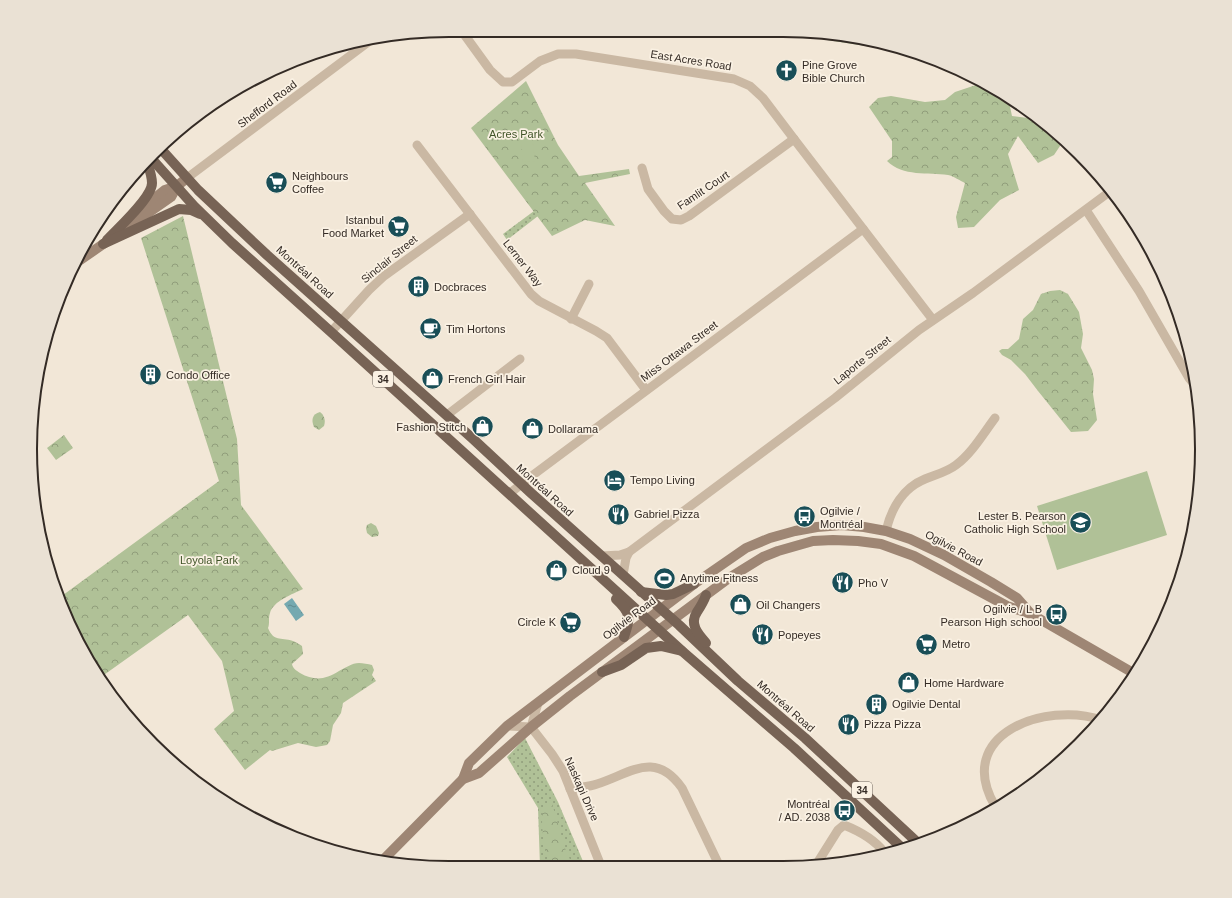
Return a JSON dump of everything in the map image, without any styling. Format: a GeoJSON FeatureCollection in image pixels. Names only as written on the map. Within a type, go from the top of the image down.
{"type":"FeatureCollection","features":[{"type":"Feature","properties":{"kind":"main road","name":"Montréal Road"},"geometry":{"type":"LineString","coordinates":[[164,152],[187,178],[228,218],[738,681],[805,738],[914,839]]}},
{"type":"Feature","properties":{"kind":"main road","name":"34"},"geometry":{"type":"LineString","coordinates":[[154,162],[205,217],[232,243],[682,651],[794,748],[898,844]]}},
{"type":"Feature","properties":{"kind":"main road"},"geometry":{"type":"LineString","coordinates":[[102,244],[150,193],[152,183],[149,167]]}},
{"type":"Feature","properties":{"kind":"main road","name":"Shefford Road"},"geometry":{"type":"LineString","coordinates":[[85,257],[102,244],[165,190],[176,186],[187,178]]}},
{"type":"Feature","properties":{"kind":"main road"},"geometry":{"type":"LineString","coordinates":[[102,244],[179,209],[190,210],[205,217]]}},
{"type":"Feature","properties":{"kind":"main road","name":"Ogilvie Road"},"geometry":{"type":"LineString","coordinates":[[387,856],[463,779],[469,763],[507,726],[694,584],[746,548],[770,538],[817,527],[842,525],[886,531],[910,539],[944,555],[1016,598],[1031,614]]}},
{"type":"Feature","properties":{"kind":"main road","name":"Ogilvie Road"},"geometry":{"type":"LineString","coordinates":[[463,779],[479,773],[531,727],[602,672],[729,578],[758,560],[778,551],[813,541],[833,540],[881,544],[914,556],[1007,606],[1031,614],[1130,671]]}},
{"type":"Feature","properties":{"kind":"main road"},"geometry":{"type":"LineString","coordinates":[[590,567],[598,581],[625,608],[628,613],[628,626],[624,637]]}},
{"type":"Feature","properties":{"kind":"main road"},"geometry":{"type":"LineString","coordinates":[[641,592],[666,595],[672,594],[694,584]]}},
{"type":"Feature","properties":{"kind":"main road"},"geometry":{"type":"LineString","coordinates":[[706,595],[705,600],[695,614],[694,627],[730,668],[738,681]]}},
{"type":"Feature","properties":{"kind":"main road"},"geometry":{"type":"LineString","coordinates":[[602,672],[621,665],[646,648],[661,646],[682,651]]}},
{"type":"Feature","properties":{"kind":"main road"},"geometry":{"type":"LineString","coordinates":[[794,748],[805,738]]}},
{"type":"Feature","properties":{"kind":"street","name":"East Acres Road"},"geometry":{"type":"LineString","coordinates":[[466,37],[490,70],[503,82],[512,82],[540,61],[558,54],[576,54],[734,79],[750,86],[763,98],[933,320]]}},
{"type":"Feature","properties":{"kind":"street","name":"Shefford Road"},"geometry":{"type":"LineString","coordinates":[[187,178],[362,46]]}},
{"type":"Feature","properties":{"kind":"street","name":"Famlit Court"},"geometry":{"type":"LineString","coordinates":[[642,168],[648,189],[664,211],[672,218],[681,220],[689,216],[794,139]]}},
{"type":"Feature","properties":{"kind":"street","name":"Lerner Way"},"geometry":{"type":"LineString","coordinates":[[417,145],[530,294],[539,301],[607,338],[646,390]]}},
{"type":"Feature","properties":{"kind":"street","name":"Laporte Street"},"geometry":{"type":"LineString","coordinates":[[602,556],[620,555],[629,552],[835,398],[933,320],[973,293],[1107,194]]}},
{"type":"Feature","properties":{"kind":"street"},"geometry":{"type":"LineString","coordinates":[[1086,210],[1139,291],[1188,376]]}},
{"type":"Feature","properties":{"kind":"street","name":"Sinclair Street"},"geometry":{"type":"LineString","coordinates":[[331,332],[340,320],[384,276],[470,214]]}},
{"type":"Feature","properties":{"kind":"street","name":"Miss Ottawa Street"},"geometry":{"type":"LineString","coordinates":[[509,494],[863,229]]}},
{"type":"Feature","properties":{"kind":"street"},"geometry":{"type":"LineString","coordinates":[[571,319],[588,284]]}},
{"type":"Feature","properties":{"kind":"street"},"geometry":{"type":"LineString","coordinates":[[446,416],[520,359]]}},
{"type":"Feature","properties":{"kind":"street"},"geometry":{"type":"LineString","coordinates":[[886,531],[897,501],[909,488],[955,466],[969,454],[995,418]]}},
{"type":"Feature","properties":{"kind":"street"},"geometry":{"type":"LineString","coordinates":[[622,575],[629,552]]}},
{"type":"Feature","properties":{"kind":"street"},"geometry":{"type":"LineString","coordinates":[[507,726],[531,727],[538,703]]}},
{"type":"Feature","properties":{"kind":"street"},"geometry":{"type":"LineString","coordinates":[[994,803],[986,787],[984,769],[989,752],[999,737],[1014,727],[1028,721],[1047,716],[1078,716],[1095,718]]}},
{"type":"Feature","properties":{"kind":"street","name":"Naskapi Drive"},"geometry":{"type":"LineString","coordinates":[[531,727],[556,760],[562,771],[599,861]]}},
{"type":"Feature","properties":{"kind":"street"},"geometry":{"type":"LineString","coordinates":[[570,789],[597,785],[638,768],[657,768],[667,772],[682,788],[718,861]]}},
{"type":"Feature","properties":{"kind":"street"},"geometry":{"type":"LineString","coordinates":[[819,859],[838,830],[844,825],[858,830],[881,849]]}},
{"type":"Feature","properties":{"kind":"green space"},"geometry":{"type":"Polygon","coordinates":[[[825,40],[863,45],[872,47],[825,40]]]}},
{"type":"Feature","properties":{"kind":"green space","name":"Acres Park"},"geometry":{"type":"Polygon","coordinates":[[[526,81],[558,145],[579,176],[629,169],[630,174],[585,183],[615,226],[585,220],[552,236],[471,128],[526,81]]]}},
{"type":"Feature","properties":{"kind":"green space"},"geometry":{"type":"Polygon","coordinates":[[[976,85],[1010,105],[1012,116],[1028,118],[1061,145],[1054,155],[1038,163],[1018,136],[1008,154],[1019,190],[1000,200],[974,227],[958,228],[956,217],[965,183],[948,175],[908,172],[893,166],[887,161],[892,157],[892,141],[869,107],[878,98],[891,96],[925,102],[945,100],[955,92],[976,85]]]}},
{"type":"Feature","properties":{"kind":"green space"},"geometry":{"type":"Polygon","coordinates":[[[532,136],[535,161],[523,162],[521,137],[532,136]]]}},
{"type":"Feature","properties":{"kind":"green space"},"geometry":{"type":"Polygon","coordinates":[[[534,211],[538,216],[507,240],[503,234],[534,211]]]}},
{"type":"Feature","properties":{"kind":"green space","name":"Loyola Park"},"geometry":{"type":"Polygon","coordinates":[[[183,216],[237,439],[241,505],[303,589],[284,598],[275,605],[269,615],[268,628],[270,632],[275,637],[296,642],[302,646],[303,654],[292,664],[295,669],[305,676],[324,678],[356,663],[372,665],[374,670],[372,675],[376,681],[343,703],[341,713],[333,725],[330,741],[327,745],[316,747],[298,743],[272,751],[270,750],[245,770],[214,729],[234,711],[222,661],[188,615],[104,675],[79,631],[64,595],[219,481],[141,238],[183,216]]]}},
{"type":"Feature","properties":{"kind":"green space"},"geometry":{"type":"Polygon","coordinates":[[[1060,290],[1068,294],[1079,312],[1083,334],[1081,348],[1092,370],[1094,379],[1093,394],[1097,420],[1088,431],[1071,432],[1025,374],[1011,360],[1002,355],[999,351],[1002,349],[1008,349],[1019,339],[1023,319],[1033,310],[1041,294],[1060,290]]]}},
{"type":"Feature","properties":{"kind":"green space"},"geometry":{"type":"Polygon","coordinates":[[[320,412],[324,416],[325,422],[324,426],[319,430],[314,427],[312,420],[315,414],[320,412]]]}},
{"type":"Feature","properties":{"kind":"green space"},"geometry":{"type":"Polygon","coordinates":[[[64,435],[73,448],[56,460],[47,448],[64,435]]]}},
{"type":"Feature","properties":{"kind":"green space"},"geometry":{"type":"Polygon","coordinates":[[[1147,471],[1167,535],[1057,570],[1037,506],[1147,471]]]}},
{"type":"Feature","properties":{"kind":"green space"},"geometry":{"type":"Polygon","coordinates":[[[371,523],[376,526],[379,533],[378,536],[372,537],[367,533],[367,525],[371,523]]]}},
{"type":"Feature","properties":{"kind":"green space"},"geometry":{"type":"Polygon","coordinates":[[[525,738],[558,802],[583,861],[540,861],[538,808],[507,757],[525,738]]]}},
{"type":"Feature","properties":{"kind":"green space"},"geometry":{"type":"Polygon","coordinates":[[[548,803],[552,803],[566,851],[571,861],[549,861],[542,825],[544,809],[548,803]]]}},
{"type":"Feature","properties":{"kind":"water"},"geometry":{"type":"Polygon","coordinates":[[[292,598],[304,615],[296,621],[284,604],[292,598]]]}},
{"type":"Feature","properties":{"kind":"place","name":"Pine Grove Bible Church"},"geometry":{"type":"Point","coordinates":[787,71]}},
{"type":"Feature","properties":{"kind":"place","name":"Neighbours Coffee"},"geometry":{"type":"Point","coordinates":[276,182]}},
{"type":"Feature","properties":{"kind":"place","name":"Istanbul Food Market"},"geometry":{"type":"Point","coordinates":[399,226]}},
{"type":"Feature","properties":{"kind":"place","name":"Docbraces"},"geometry":{"type":"Point","coordinates":[419,287]}},
{"type":"Feature","properties":{"kind":"place","name":"Tim Hortons"},"geometry":{"type":"Point","coordinates":[431,329]}},
{"type":"Feature","properties":{"kind":"place","name":"Condo Office"},"geometry":{"type":"Point","coordinates":[151,375]}},
{"type":"Feature","properties":{"kind":"place","name":"French Girl Hair"},"geometry":{"type":"Point","coordinates":[433,379]}},
{"type":"Feature","properties":{"kind":"place","name":"Fashion Stitch"},"geometry":{"type":"Point","coordinates":[482,427]}},
{"type":"Feature","properties":{"kind":"place","name":"Dollarama"},"geometry":{"type":"Point","coordinates":[532,429]}},
{"type":"Feature","properties":{"kind":"place","name":"Tempo Living"},"geometry":{"type":"Point","coordinates":[614,480]}},
{"type":"Feature","properties":{"kind":"place","name":"Gabriel Pizza"},"geometry":{"type":"Point","coordinates":[618,514]}},
{"type":"Feature","properties":{"kind":"place","name":"Ogilvie / Montréal"},"geometry":{"type":"Point","coordinates":[805,517]}},
{"type":"Feature","properties":{"kind":"place","name":"Lester B. Pearson Catholic High School"},"geometry":{"type":"Point","coordinates":[1081,522]}},
{"type":"Feature","properties":{"kind":"place","name":"Cloud 9"},"geometry":{"type":"Point","coordinates":[556,570]}},
{"type":"Feature","properties":{"kind":"place","name":"Anytime Fitness"},"geometry":{"type":"Point","coordinates":[665,578]}},
{"type":"Feature","properties":{"kind":"place","name":"Pho V"},"geometry":{"type":"Point","coordinates":[842,583]}},
{"type":"Feature","properties":{"kind":"place","name":"Oil Changers"},"geometry":{"type":"Point","coordinates":[741,605]}},
{"type":"Feature","properties":{"kind":"place","name":"Ogilvie / L B Pearson High school"},"geometry":{"type":"Point","coordinates":[1057,615]}},
{"type":"Feature","properties":{"kind":"place","name":"Circle K"},"geometry":{"type":"Point","coordinates":[571,622]}},
{"type":"Feature","properties":{"kind":"place","name":"Popeyes"},"geometry":{"type":"Point","coordinates":[763,635]}},
{"type":"Feature","properties":{"kind":"place","name":"Metro"},"geometry":{"type":"Point","coordinates":[927,644]}},
{"type":"Feature","properties":{"kind":"place","name":"Home Hardware"},"geometry":{"type":"Point","coordinates":[908,683]}},
{"type":"Feature","properties":{"kind":"place","name":"Ogilvie Dental"},"geometry":{"type":"Point","coordinates":[877,704]}},
{"type":"Feature","properties":{"kind":"place","name":"Pizza Pizza"},"geometry":{"type":"Point","coordinates":[848,724]}},
{"type":"Feature","properties":{"kind":"place","name":"Montréal / AD. 2038"},"geometry":{"type":"Point","coordinates":[845,810]}}]}
